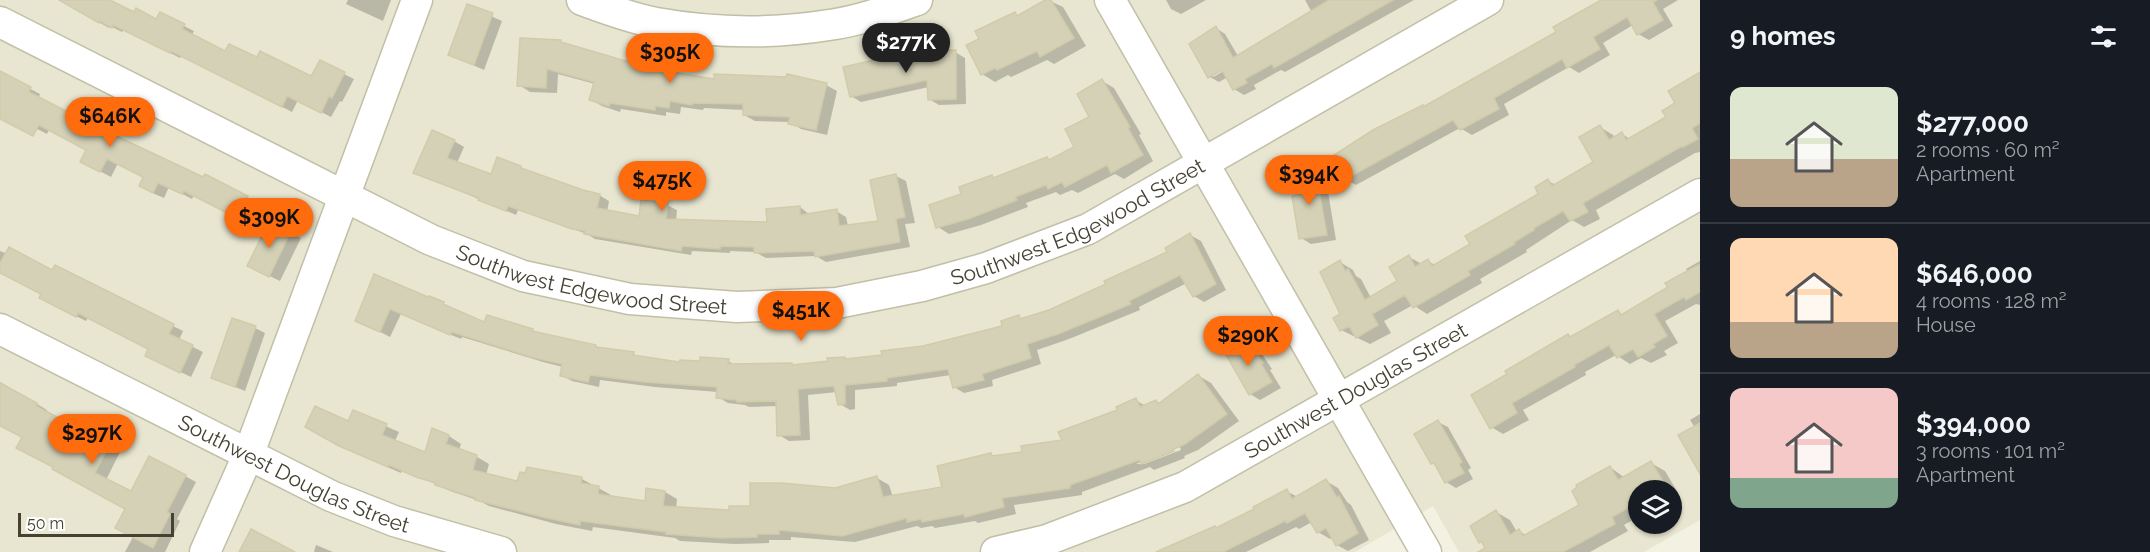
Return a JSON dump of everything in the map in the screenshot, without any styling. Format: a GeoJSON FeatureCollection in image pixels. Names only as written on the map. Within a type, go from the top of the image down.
{"type":"FeatureCollection","features":[{"type":"Feature","properties":{"kind":"street"},"geometry":{"type":"LineString","coordinates":[[206,552],[249,453],[417,0]]}},
{"type":"Feature","properties":{"kind":"street"},"geometry":{"type":"LineString","coordinates":[[582,0],[614,12],[656,23],[758,32],[830,25],[887,11],[917,0]]}},
{"type":"Feature","properties":{"kind":"street"},"geometry":{"type":"LineString","coordinates":[[1110,0],[1426,552]]}},
{"type":"Feature","properties":{"kind":"street","name":"Southwest Edgewood Street"},"geometry":{"type":"LineString","coordinates":[[0,22],[431,240],[523,276],[630,299],[737,307],[837,303],[922,286],[986,268],[1088,230],[1488,0]]}},
{"type":"Feature","properties":{"kind":"street","name":"Southwest Douglas Street"},"geometry":{"type":"LineString","coordinates":[[996,552],[1047,540],[1185,487],[1700,194]]}},
{"type":"Feature","properties":{"kind":"street","name":"Southwest Douglas Street"},"geometry":{"type":"LineString","coordinates":[[0,329],[332,496],[394,521],[501,552]]}},
{"type":"Feature","properties":{"kind":"shaded area"},"geometry":{"type":"Polygon","coordinates":[[[0,0],[1700,0],[1700,520],[1682,530],[1682,480],[1628,480],[1628,534],[1676,534],[1644,552],[1459,552],[1433,506],[1355,552],[0,552],[0,0]]]}},
{"type":"Feature","properties":{"kind":"building"},"geometry":{"type":"Polygon","coordinates":[[[59,0],[110,0],[134,12],[136,8],[156,19],[160,12],[185,24],[182,29],[225,51],[229,44],[257,57],[260,51],[311,76],[320,60],[345,72],[332,98],[329,96],[321,113],[287,96],[282,107],[171,51],[170,53],[113,25],[112,28],[100,21],[99,23],[59,0]]]}},
{"type":"Feature","properties":{"kind":"building"},"geometry":{"type":"Polygon","coordinates":[[[1045,0],[1051,0],[1074,38],[1040,57],[1037,51],[981,75],[966,45],[979,39],[975,31],[1015,12],[1017,16],[1045,0]]]}},
{"type":"Feature","properties":{"kind":"building"},"geometry":{"type":"Polygon","coordinates":[[[1329,0],[1393,0],[1274,68],[1272,64],[1245,79],[1247,83],[1233,90],[1222,70],[1208,78],[1189,44],[1216,26],[1233,58],[1329,0]]]}},
{"type":"Feature","properties":{"kind":"building"},"geometry":{"type":"Polygon","coordinates":[[[1601,0],[1657,0],[1653,2],[1663,20],[1637,35],[1627,17],[1593,37],[1600,49],[1567,68],[1562,59],[1494,98],[1499,109],[1460,130],[1453,120],[1344,180],[1331,157],[1373,130],[1423,105],[1423,107],[1556,32],[1553,27],[1601,0]]]}},
{"type":"Feature","properties":{"kind":"building"},"geometry":{"type":"Polygon","coordinates":[[[467,4],[493,13],[474,65],[448,55],[467,4]]]}},
{"type":"Feature","properties":{"kind":"building"},"geometry":{"type":"Polygon","coordinates":[[[520,38],[561,40],[561,42],[636,64],[635,66],[714,79],[714,74],[786,77],[787,74],[827,83],[816,130],[788,124],[790,117],[743,115],[743,104],[693,103],[692,105],[670,101],[669,108],[655,106],[655,110],[610,103],[609,106],[589,100],[594,82],[547,69],[546,88],[517,86],[520,38]]]}},
{"type":"Feature","properties":{"kind":"building"},"geometry":{"type":"Polygon","coordinates":[[[956,50],[956,99],[928,100],[927,80],[850,97],[843,67],[915,51],[956,50]]]}},
{"type":"Feature","properties":{"kind":"building"},"geometry":{"type":"Polygon","coordinates":[[[0,71],[31,87],[29,92],[93,125],[203,177],[205,174],[248,196],[237,218],[184,191],[182,194],[158,183],[153,193],[139,186],[143,177],[107,159],[100,172],[80,162],[86,150],[39,125],[33,136],[0,119],[0,71]]]}},
{"type":"Feature","properties":{"kind":"building"},"geometry":{"type":"Polygon","coordinates":[[[1700,72],[1700,123],[1692,128],[1698,139],[1583,203],[1588,212],[1570,221],[1563,211],[1534,228],[1514,242],[1515,244],[1468,271],[1470,275],[1413,308],[1405,295],[1372,314],[1378,325],[1356,338],[1349,326],[1340,331],[1333,318],[1340,314],[1320,272],[1340,260],[1345,271],[1348,269],[1365,300],[1397,281],[1389,267],[1409,255],[1415,267],[1428,259],[1432,266],[1470,244],[1465,236],[1538,194],[1535,187],[1548,179],[1552,186],[1593,162],[1579,137],[1600,125],[1609,140],[1622,132],[1626,140],[1666,117],[1662,111],[1675,103],[1668,91],[1700,72]]]}},
{"type":"Feature","properties":{"kind":"building"},"geometry":{"type":"Polygon","coordinates":[[[1102,79],[1130,127],[1128,128],[1143,155],[1111,173],[1107,165],[1065,187],[1062,182],[1048,189],[1046,185],[1015,197],[1017,200],[968,219],[936,228],[929,205],[961,194],[959,187],[992,175],[993,178],[1047,157],[1049,160],[1074,147],[1065,129],[1089,117],[1077,94],[1102,79]]]}},
{"type":"Feature","properties":{"kind":"building"},"geometry":{"type":"Polygon","coordinates":[[[432,130],[455,140],[447,158],[491,174],[497,157],[521,166],[521,168],[600,194],[597,208],[639,216],[641,200],[668,203],[666,219],[767,222],[766,209],[800,206],[800,215],[837,209],[839,226],[878,221],[870,180],[896,174],[905,217],[896,219],[900,242],[815,257],[814,251],[754,253],[754,247],[720,246],[720,249],[682,246],[681,251],[584,234],[585,231],[572,229],[508,206],[506,211],[478,200],[479,198],[413,173],[432,130]]]}},
{"type":"Feature","properties":{"kind":"building"},"geometry":{"type":"Polygon","coordinates":[[[1315,167],[1327,235],[1299,239],[1292,196],[1301,194],[1297,170],[1315,167]]]}},
{"type":"Feature","properties":{"kind":"building"},"geometry":{"type":"Polygon","coordinates":[[[270,220],[291,231],[269,277],[247,266],[270,220]]]}},
{"type":"Feature","properties":{"kind":"building"},"geometry":{"type":"Polygon","coordinates":[[[1190,233],[1216,284],[1193,297],[1180,275],[1129,301],[1131,304],[1027,344],[1031,358],[982,374],[984,380],[953,388],[948,369],[887,378],[887,381],[845,385],[845,404],[838,405],[834,386],[798,389],[800,435],[777,436],[776,401],[737,402],[737,400],[716,398],[717,387],[644,382],[590,375],[588,382],[560,376],[562,364],[531,357],[452,332],[450,335],[390,309],[380,332],[355,321],[374,274],[444,302],[443,304],[484,322],[487,315],[533,329],[532,331],[596,345],[596,347],[634,352],[633,355],[679,362],[680,360],[700,361],[700,357],[729,359],[728,364],[792,363],[792,365],[828,361],[827,358],[845,357],[845,359],[882,355],[881,351],[923,346],[1002,326],[1001,321],[1019,315],[1020,319],[1049,310],[1106,284],[1104,281],[1167,252],[1165,248],[1190,233]]]}},
{"type":"Feature","properties":{"kind":"building"},"geometry":{"type":"Polygon","coordinates":[[[9,247],[52,270],[55,265],[174,324],[169,334],[193,345],[180,373],[145,356],[148,349],[78,313],[76,317],[39,298],[41,294],[0,273],[0,263],[9,247]]]}},
{"type":"Feature","properties":{"kind":"building"},"geometry":{"type":"Polygon","coordinates":[[[1700,264],[1700,292],[1686,300],[1684,297],[1654,314],[1667,336],[1653,344],[1655,347],[1638,357],[1633,349],[1617,358],[1609,345],[1512,403],[1517,413],[1490,429],[1471,395],[1507,374],[1505,371],[1568,334],[1570,337],[1618,310],[1621,315],[1668,287],[1665,283],[1700,264]]]}},
{"type":"Feature","properties":{"kind":"building"},"geometry":{"type":"Polygon","coordinates":[[[232,318],[256,326],[235,387],[211,378],[232,318]]]}},
{"type":"Feature","properties":{"kind":"building"},"geometry":{"type":"Polygon","coordinates":[[[1247,340],[1263,363],[1261,364],[1272,382],[1249,395],[1225,353],[1247,340]]]}},
{"type":"Feature","properties":{"kind":"building"},"geometry":{"type":"Polygon","coordinates":[[[1198,374],[1227,414],[1185,444],[1173,449],[1174,451],[1141,464],[1139,460],[1070,485],[1070,488],[1002,498],[1004,507],[965,517],[964,514],[922,522],[921,519],[907,522],[907,518],[842,536],[779,530],[779,534],[721,538],[666,534],[666,532],[580,521],[580,525],[475,500],[476,498],[435,485],[436,483],[389,465],[388,467],[339,446],[305,427],[315,406],[348,421],[353,410],[387,424],[382,435],[425,452],[432,428],[449,435],[446,444],[477,455],[473,470],[517,481],[520,472],[525,473],[527,467],[582,477],[581,483],[599,486],[598,494],[645,501],[646,488],[665,491],[663,506],[729,510],[729,506],[750,506],[750,483],[781,483],[835,488],[877,476],[883,497],[942,487],[937,466],[991,453],[992,456],[1022,452],[1021,446],[1062,440],[1058,432],[1117,410],[1116,407],[1136,398],[1140,407],[1156,400],[1158,404],[1198,374]]]}},
{"type":"Feature","properties":{"kind":"building"},"geometry":{"type":"Polygon","coordinates":[[[0,383],[74,426],[77,420],[113,438],[95,473],[131,491],[149,456],[186,475],[167,512],[170,514],[153,548],[115,528],[125,509],[16,448],[22,437],[0,426],[0,383]]]}},
{"type":"Feature","properties":{"kind":"building"},"geometry":{"type":"Polygon","coordinates":[[[1438,420],[1462,462],[1459,464],[1464,473],[1445,483],[1414,434],[1438,420]]]}},
{"type":"Feature","properties":{"kind":"building"},"geometry":{"type":"Polygon","coordinates":[[[1700,423],[1700,474],[1678,435],[1700,423]]]}},
{"type":"Feature","properties":{"kind":"building"},"geometry":{"type":"Polygon","coordinates":[[[1651,461],[1662,480],[1628,480],[1628,508],[1612,517],[1615,524],[1563,552],[1478,552],[1485,548],[1481,541],[1479,543],[1470,526],[1496,510],[1510,535],[1519,529],[1523,536],[1579,505],[1572,491],[1577,487],[1576,485],[1610,466],[1618,480],[1651,461]]]}},
{"type":"Feature","properties":{"kind":"building"},"geometry":{"type":"Polygon","coordinates":[[[1326,479],[1337,498],[1339,496],[1358,533],[1336,546],[1326,528],[1317,533],[1305,513],[1223,552],[1156,552],[1215,526],[1216,528],[1287,489],[1292,499],[1326,479]]]}},
{"type":"Feature","properties":{"kind":"building"},"geometry":{"type":"Polygon","coordinates":[[[251,529],[295,552],[239,552],[251,529]]]}}]}
